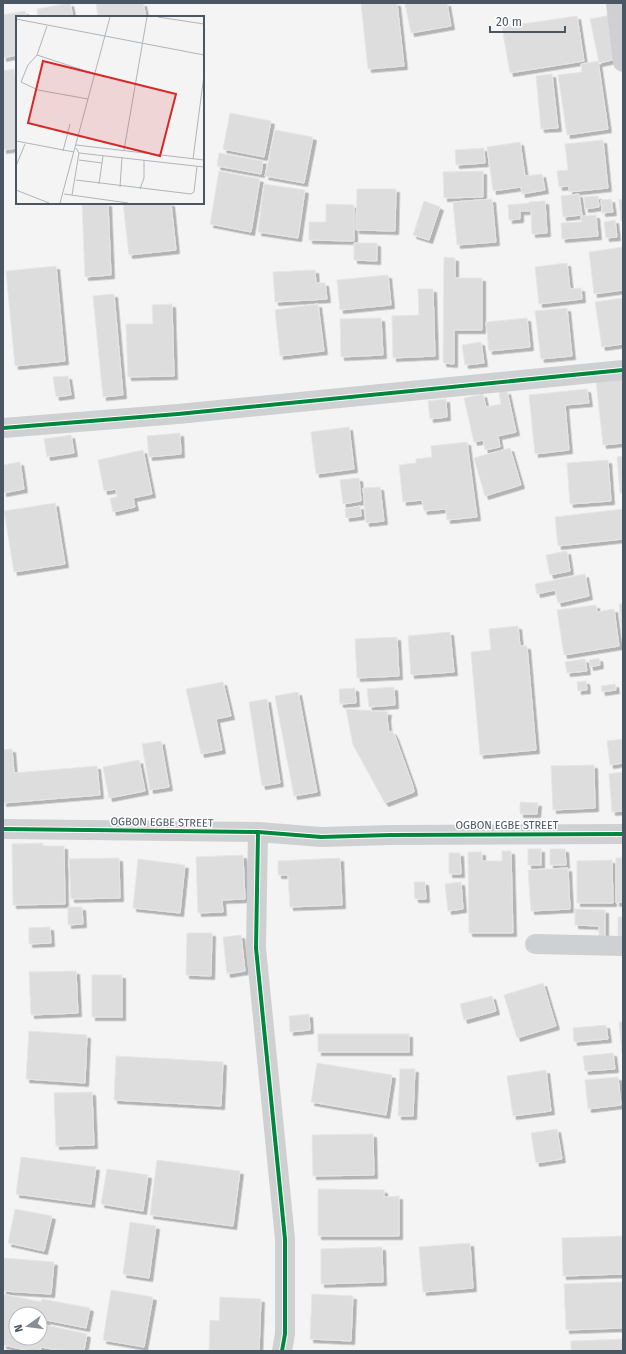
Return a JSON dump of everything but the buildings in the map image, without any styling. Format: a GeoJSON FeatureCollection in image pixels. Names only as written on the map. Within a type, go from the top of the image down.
{"type":"FeatureCollection","features":[{"type":"Feature","properties":{"kind":"street"},"geometry":{"type":"LineString","coordinates":[[616,3],[623,62]]}},
{"type":"Feature","properties":{"kind":"street"},"geometry":{"type":"LineString","coordinates":[[3,428],[178,414],[623,370]]}},
{"type":"Feature","properties":{"kind":"street","name":"OGBON EGBE STREET"},"geometry":{"type":"LineString","coordinates":[[3,829],[258,832],[321,837],[391,835],[623,834]]}},
{"type":"Feature","properties":{"kind":"street"},"geometry":{"type":"LineString","coordinates":[[258,832],[256,948],[285,1239],[285,1334],[282,1351]]}},
{"type":"Feature","properties":{"kind":"street"},"geometry":{"type":"LineString","coordinates":[[535,944],[623,946]]}},
{"type":"Feature","properties":{"kind":"cycle path"},"geometry":{"type":"LineString","coordinates":[[3,428],[178,414],[623,370]]}},
{"type":"Feature","properties":{"kind":"cycle path"},"geometry":{"type":"LineString","coordinates":[[3,829],[258,832],[321,837],[391,835],[623,834]]}},
{"type":"Feature","properties":{"kind":"cycle path"},"geometry":{"type":"LineString","coordinates":[[258,832],[256,948],[285,1239],[285,1334],[282,1351]]}}]}
